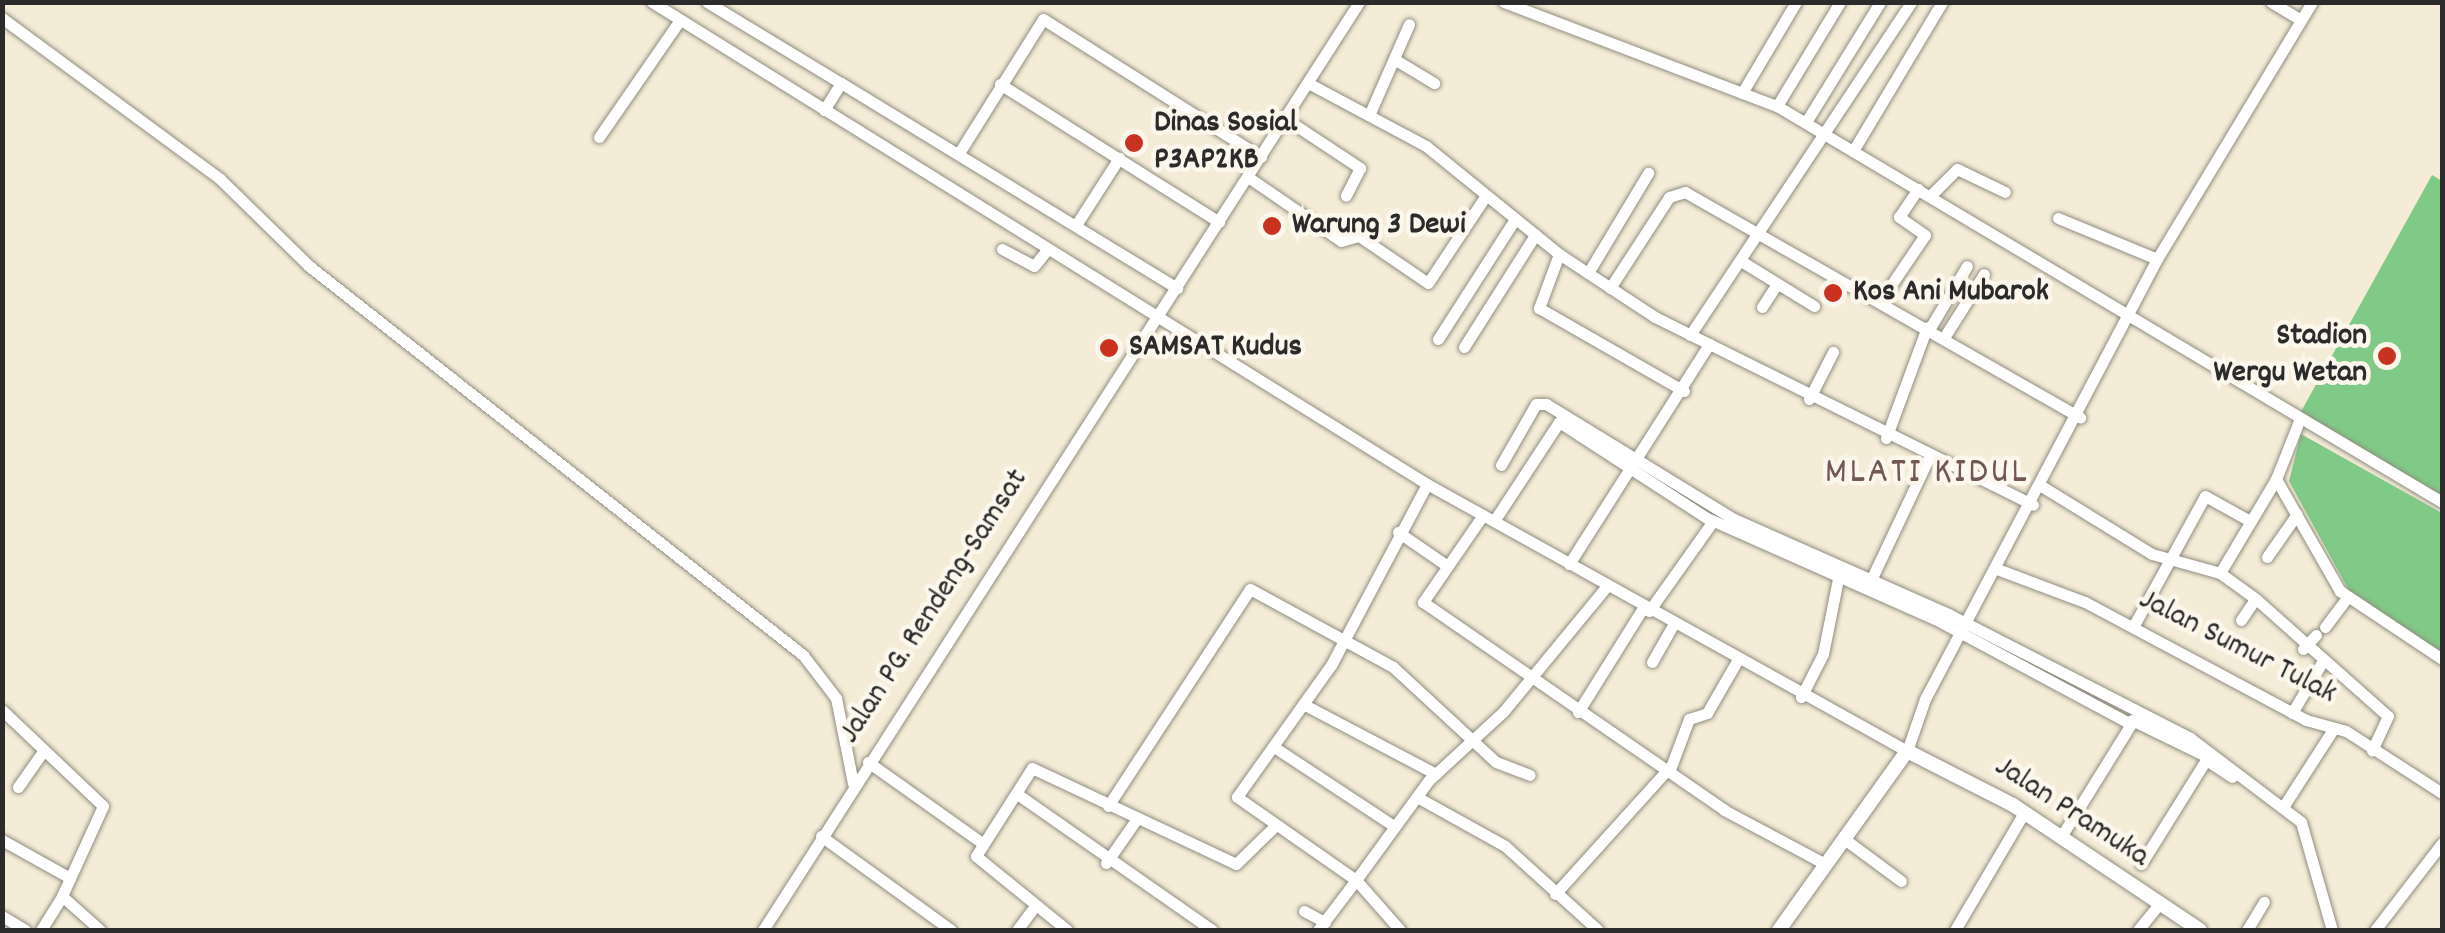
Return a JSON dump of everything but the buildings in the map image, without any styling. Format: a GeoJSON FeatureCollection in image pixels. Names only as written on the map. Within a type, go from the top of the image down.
{"type":"FeatureCollection","features":[{"type":"Feature","properties":{"kind":"main road","name":"Jalan Pramuka"},"geometry":{"type":"LineString","coordinates":[[1904,755],[2024,813],[2200,930]]}},
{"type":"Feature","properties":{"kind":"main road"},"geometry":{"type":"LineString","coordinates":[[1779,930],[1904,755]]}},
{"type":"Feature","properties":{"kind":"street"},"geometry":{"type":"LineString","coordinates":[[652,2],[680,20],[833,96],[958,153],[1175,290]]}},
{"type":"Feature","properties":{"kind":"street"},"geometry":{"type":"LineString","coordinates":[[1504,2],[1777,106],[2129,321],[2442,502]]}},
{"type":"Feature","properties":{"kind":"street"},"geometry":{"type":"LineString","coordinates":[[1742,93],[1796,2]]}},
{"type":"Feature","properties":{"kind":"street"},"geometry":{"type":"LineString","coordinates":[[1777,106],[1840,2]]}},
{"type":"Feature","properties":{"kind":"street"},"geometry":{"type":"LineString","coordinates":[[1806,122],[1880,2]]}},
{"type":"Feature","properties":{"kind":"street"},"geometry":{"type":"LineString","coordinates":[[1690,335],[1765,232],[1910,2]]}},
{"type":"Feature","properties":{"kind":"street"},"geometry":{"type":"LineString","coordinates":[[1852,152],[1942,2]]}},
{"type":"Feature","properties":{"kind":"street"},"geometry":{"type":"LineString","coordinates":[[2271,2],[2301,20]]}},
{"type":"Feature","properties":{"kind":"street"},"geometry":{"type":"LineString","coordinates":[[714,4],[1045,253],[1156,316],[1427,484],[1904,755],[1965,628],[2129,321],[2157,258],[2312,2]]}},
{"type":"Feature","properties":{"kind":"street","name":"Jalan PG. Rendeng-Samsat"},"geometry":{"type":"LineString","coordinates":[[763,930],[853,783],[1166,305],[1356,4]]}},
{"type":"Feature","properties":{"kind":"street"},"geometry":{"type":"LineString","coordinates":[[2,18],[220,178],[308,266],[803,655],[836,698],[853,783]]}},
{"type":"Feature","properties":{"kind":"street"},"geometry":{"type":"LineString","coordinates":[[958,153],[1042,18],[1261,157]]}},
{"type":"Feature","properties":{"kind":"street"},"geometry":{"type":"LineString","coordinates":[[599,137],[680,20]]}},
{"type":"Feature","properties":{"kind":"street"},"geometry":{"type":"LineString","coordinates":[[1370,113],[1410,24]]}},
{"type":"Feature","properties":{"kind":"street"},"geometry":{"type":"LineString","coordinates":[[1394,59],[1434,83]]}},
{"type":"Feature","properties":{"kind":"street"},"geometry":{"type":"LineString","coordinates":[[1000,84],[1219,222]]}},
{"type":"Feature","properties":{"kind":"street"},"geometry":{"type":"LineString","coordinates":[[1308,84],[1370,113],[1559,254],[1690,335],[1841,417],[2033,505]]}},
{"type":"Feature","properties":{"kind":"street"},"geometry":{"type":"LineString","coordinates":[[1286,119],[1360,168],[1346,196]]}},
{"type":"Feature","properties":{"kind":"street"},"geometry":{"type":"LineString","coordinates":[[1076,225],[1119,158]]}},
{"type":"Feature","properties":{"kind":"street"},"geometry":{"type":"LineString","coordinates":[[1930,196],[1957,170],[2004,192]]}},
{"type":"Feature","properties":{"kind":"street"},"geometry":{"type":"LineString","coordinates":[[1588,273],[1648,174]]}},
{"type":"Feature","properties":{"kind":"street"},"geometry":{"type":"LineString","coordinates":[[1248,177],[1341,241],[1359,236],[1428,283],[1486,196]]}},
{"type":"Feature","properties":{"kind":"street"},"geometry":{"type":"LineString","coordinates":[[1882,300],[1925,234],[1900,217],[1918,189]]}},
{"type":"Feature","properties":{"kind":"street"},"geometry":{"type":"LineString","coordinates":[[1610,288],[1675,192],[1765,232],[2080,417]]}},
{"type":"Feature","properties":{"kind":"street"},"geometry":{"type":"LineString","coordinates":[[2058,218],[2157,258]]}},
{"type":"Feature","properties":{"kind":"street"},"geometry":{"type":"LineString","coordinates":[[1438,340],[1516,219]]}},
{"type":"Feature","properties":{"kind":"street"},"geometry":{"type":"LineString","coordinates":[[1464,347],[1536,235]]}},
{"type":"Feature","properties":{"kind":"street"},"geometry":{"type":"LineString","coordinates":[[1002,249],[1031,266],[1045,253]]}},
{"type":"Feature","properties":{"kind":"street"},"geometry":{"type":"LineString","coordinates":[[1559,254],[1539,308],[1684,391]]}},
{"type":"Feature","properties":{"kind":"street"},"geometry":{"type":"LineString","coordinates":[[1741,261],[1814,306]]}},
{"type":"Feature","properties":{"kind":"street"},"geometry":{"type":"LineString","coordinates":[[1886,438],[1928,328],[1967,266]]}},
{"type":"Feature","properties":{"kind":"street"},"geometry":{"type":"LineString","coordinates":[[1945,336],[1984,274]]}},
{"type":"Feature","properties":{"kind":"street"},"geometry":{"type":"LineString","coordinates":[[1762,307],[1777,284]]}},
{"type":"Feature","properties":{"kind":"street"},"geometry":{"type":"LineString","coordinates":[[1569,564],[1637,466],[1709,344]]}},
{"type":"Feature","properties":{"kind":"street"},"geometry":{"type":"LineString","coordinates":[[1809,400],[1833,352]]}},
{"type":"Feature","properties":{"kind":"street"},"geometry":{"type":"LineString","coordinates":[[1501,465],[1540,403],[1713,520],[1965,628]]}},
{"type":"Feature","properties":{"kind":"street"},"geometry":{"type":"LineString","coordinates":[[2220,573],[2276,479],[2299,421]]}},
{"type":"Feature","properties":{"kind":"street"},"geometry":{"type":"LineString","coordinates":[[1825,864],[1668,772],[1423,602],[1446,565],[1489,518],[1555,422],[1839,574],[1871,580],[2208,755],[2285,804],[2308,839],[2332,930]]}},
{"type":"Feature","properties":{"kind":"street"},"geometry":{"type":"LineString","coordinates":[[1871,580],[1930,456]]}},
{"type":"Feature","properties":{"kind":"street"},"geometry":{"type":"LineString","coordinates":[[2276,479],[2346,599],[2442,659]]}},
{"type":"Feature","properties":{"kind":"street"},"geometry":{"type":"LineString","coordinates":[[1400,930],[1356,880],[1236,799],[1304,704],[1427,484]]}},
{"type":"Feature","properties":{"kind":"street"},"geometry":{"type":"LineString","coordinates":[[2043,487],[2169,561],[2220,573],[2255,599],[2303,649],[2388,716],[2372,750]]}},
{"type":"Feature","properties":{"kind":"street"},"geometry":{"type":"LineString","coordinates":[[2134,627],[2206,495],[2250,521]]}},
{"type":"Feature","properties":{"kind":"street"},"geometry":{"type":"LineString","coordinates":[[2267,557],[2297,514]]}},
{"type":"Feature","properties":{"kind":"street"},"geometry":{"type":"LineString","coordinates":[[1578,712],[1646,609],[1713,520]]}},
{"type":"Feature","properties":{"kind":"street"},"geometry":{"type":"LineString","coordinates":[[1398,532],[1446,565]]}},
{"type":"Feature","properties":{"kind":"street","name":"Jalan Sumur Tulak"},"geometry":{"type":"LineString","coordinates":[[1997,569],[2134,627],[2292,713],[2334,728],[2442,794]]}},
{"type":"Feature","properties":{"kind":"street"},"geometry":{"type":"LineString","coordinates":[[1801,697],[1823,654],[1839,574]]}},
{"type":"Feature","properties":{"kind":"street"},"geometry":{"type":"LineString","coordinates":[[1304,911],[1322,926],[1416,797],[1475,739],[1606,586]]}},
{"type":"Feature","properties":{"kind":"street"},"geometry":{"type":"LineString","coordinates":[[1108,806],[1248,590],[1400,672],[1496,762],[1530,775]]}},
{"type":"Feature","properties":{"kind":"street"},"geometry":{"type":"LineString","coordinates":[[2241,620],[2255,599]]}},
{"type":"Feature","properties":{"kind":"street"},"geometry":{"type":"LineString","coordinates":[[2303,649],[2346,599]]}},
{"type":"Feature","properties":{"kind":"street"},"geometry":{"type":"LineString","coordinates":[[1652,662],[1673,626]]}},
{"type":"Feature","properties":{"kind":"street"},"geometry":{"type":"LineString","coordinates":[[1555,894],[1668,772],[1689,720],[1708,713],[1738,661]]}},
{"type":"Feature","properties":{"kind":"street"},"geometry":{"type":"LineString","coordinates":[[2292,713],[2321,664]]}},
{"type":"Feature","properties":{"kind":"street"},"geometry":{"type":"LineString","coordinates":[[1304,704],[1436,774]]}},
{"type":"Feature","properties":{"kind":"street"},"geometry":{"type":"LineString","coordinates":[[2,710],[103,806],[62,896],[41,930]]}},
{"type":"Feature","properties":{"kind":"street"},"geometry":{"type":"LineString","coordinates":[[2060,837],[2133,718]]}},
{"type":"Feature","properties":{"kind":"street"},"geometry":{"type":"LineString","coordinates":[[2285,804],[2334,728]]}},
{"type":"Feature","properties":{"kind":"street"},"geometry":{"type":"LineString","coordinates":[[1274,747],[1394,826]]}},
{"type":"Feature","properties":{"kind":"street"},"geometry":{"type":"LineString","coordinates":[[18,787],[44,750]]}},
{"type":"Feature","properties":{"kind":"street"},"geometry":{"type":"LineString","coordinates":[[2208,755],[2232,778]]}},
{"type":"Feature","properties":{"kind":"street"},"geometry":{"type":"LineString","coordinates":[[2141,864],[2208,755]]}},
{"type":"Feature","properties":{"kind":"street"},"geometry":{"type":"LineString","coordinates":[[868,762],[982,843]]}},
{"type":"Feature","properties":{"kind":"street"},"geometry":{"type":"LineString","coordinates":[[1067,930],[977,858],[982,843],[1036,767],[1136,820],[1241,864],[1274,826]]}},
{"type":"Feature","properties":{"kind":"street"},"geometry":{"type":"LineString","coordinates":[[1017,794],[1106,863],[1212,930]]}},
{"type":"Feature","properties":{"kind":"street"},"geometry":{"type":"LineString","coordinates":[[1416,797],[1519,862],[1598,930]]}},
{"type":"Feature","properties":{"kind":"street"},"geometry":{"type":"LineString","coordinates":[[1955,930],[2024,813]]}},
{"type":"Feature","properties":{"kind":"street"},"geometry":{"type":"LineString","coordinates":[[1106,863],[1136,820]]}},
{"type":"Feature","properties":{"kind":"street"},"geometry":{"type":"LineString","coordinates":[[821,836],[951,930]]}},
{"type":"Feature","properties":{"kind":"street"},"geometry":{"type":"LineString","coordinates":[[1843,838],[1901,882]]}},
{"type":"Feature","properties":{"kind":"street"},"geometry":{"type":"LineString","coordinates":[[2,840],[70,878]]}},
{"type":"Feature","properties":{"kind":"street"},"geometry":{"type":"LineString","coordinates":[[2375,930],[2442,843]]}},
{"type":"Feature","properties":{"kind":"street"},"geometry":{"type":"LineString","coordinates":[[62,896],[100,930]]}},
{"type":"Feature","properties":{"kind":"street"},"geometry":{"type":"LineString","coordinates":[[2247,930],[2264,902]]}},
{"type":"Feature","properties":{"kind":"street"},"geometry":{"type":"LineString","coordinates":[[2138,930],[2159,904]]}},
{"type":"Feature","properties":{"kind":"street"},"geometry":{"type":"LineString","coordinates":[[1017,930],[1035,906]]}},
{"type":"Feature","properties":{"kind":"street"},"geometry":{"type":"LineString","coordinates":[[2,916],[25,930]]}},
{"type":"Feature","properties":{"kind":"green space","name":"Stadion Wergu Wetan"},"geometry":{"type":"Polygon","coordinates":[[[2432,175],[2442,181],[2442,495],[2298,417],[2432,175]]]}},
{"type":"Feature","properties":{"kind":"green space"},"geometry":{"type":"Polygon","coordinates":[[[2301,434],[2442,513],[2442,653],[2350,592],[2289,481],[2301,434]]]}},
{"type":"Feature","properties":{"kind":"place","name":"Dinas Sosial P3AP2KB"},"geometry":{"type":"Point","coordinates":[1134,143]}},
{"type":"Feature","properties":{"kind":"place","name":"Warung 3 Dewi"},"geometry":{"type":"Point","coordinates":[1272,226]}},
{"type":"Feature","properties":{"kind":"place","name":"Kos Ani Mubarok"},"geometry":{"type":"Point","coordinates":[1833,293]}},
{"type":"Feature","properties":{"kind":"place","name":"SAMSAT Kudus"},"geometry":{"type":"Point","coordinates":[1109,348]}},
{"type":"Feature","properties":{"kind":"place","name":"Stadion Wergu Wetan"},"geometry":{"type":"Point","coordinates":[2387,356]}},
{"type":"Feature","properties":{"kind":"district","name":"MLATI KIDUL"},"geometry":{"type":"Point","coordinates":[1927,474]}}]}
